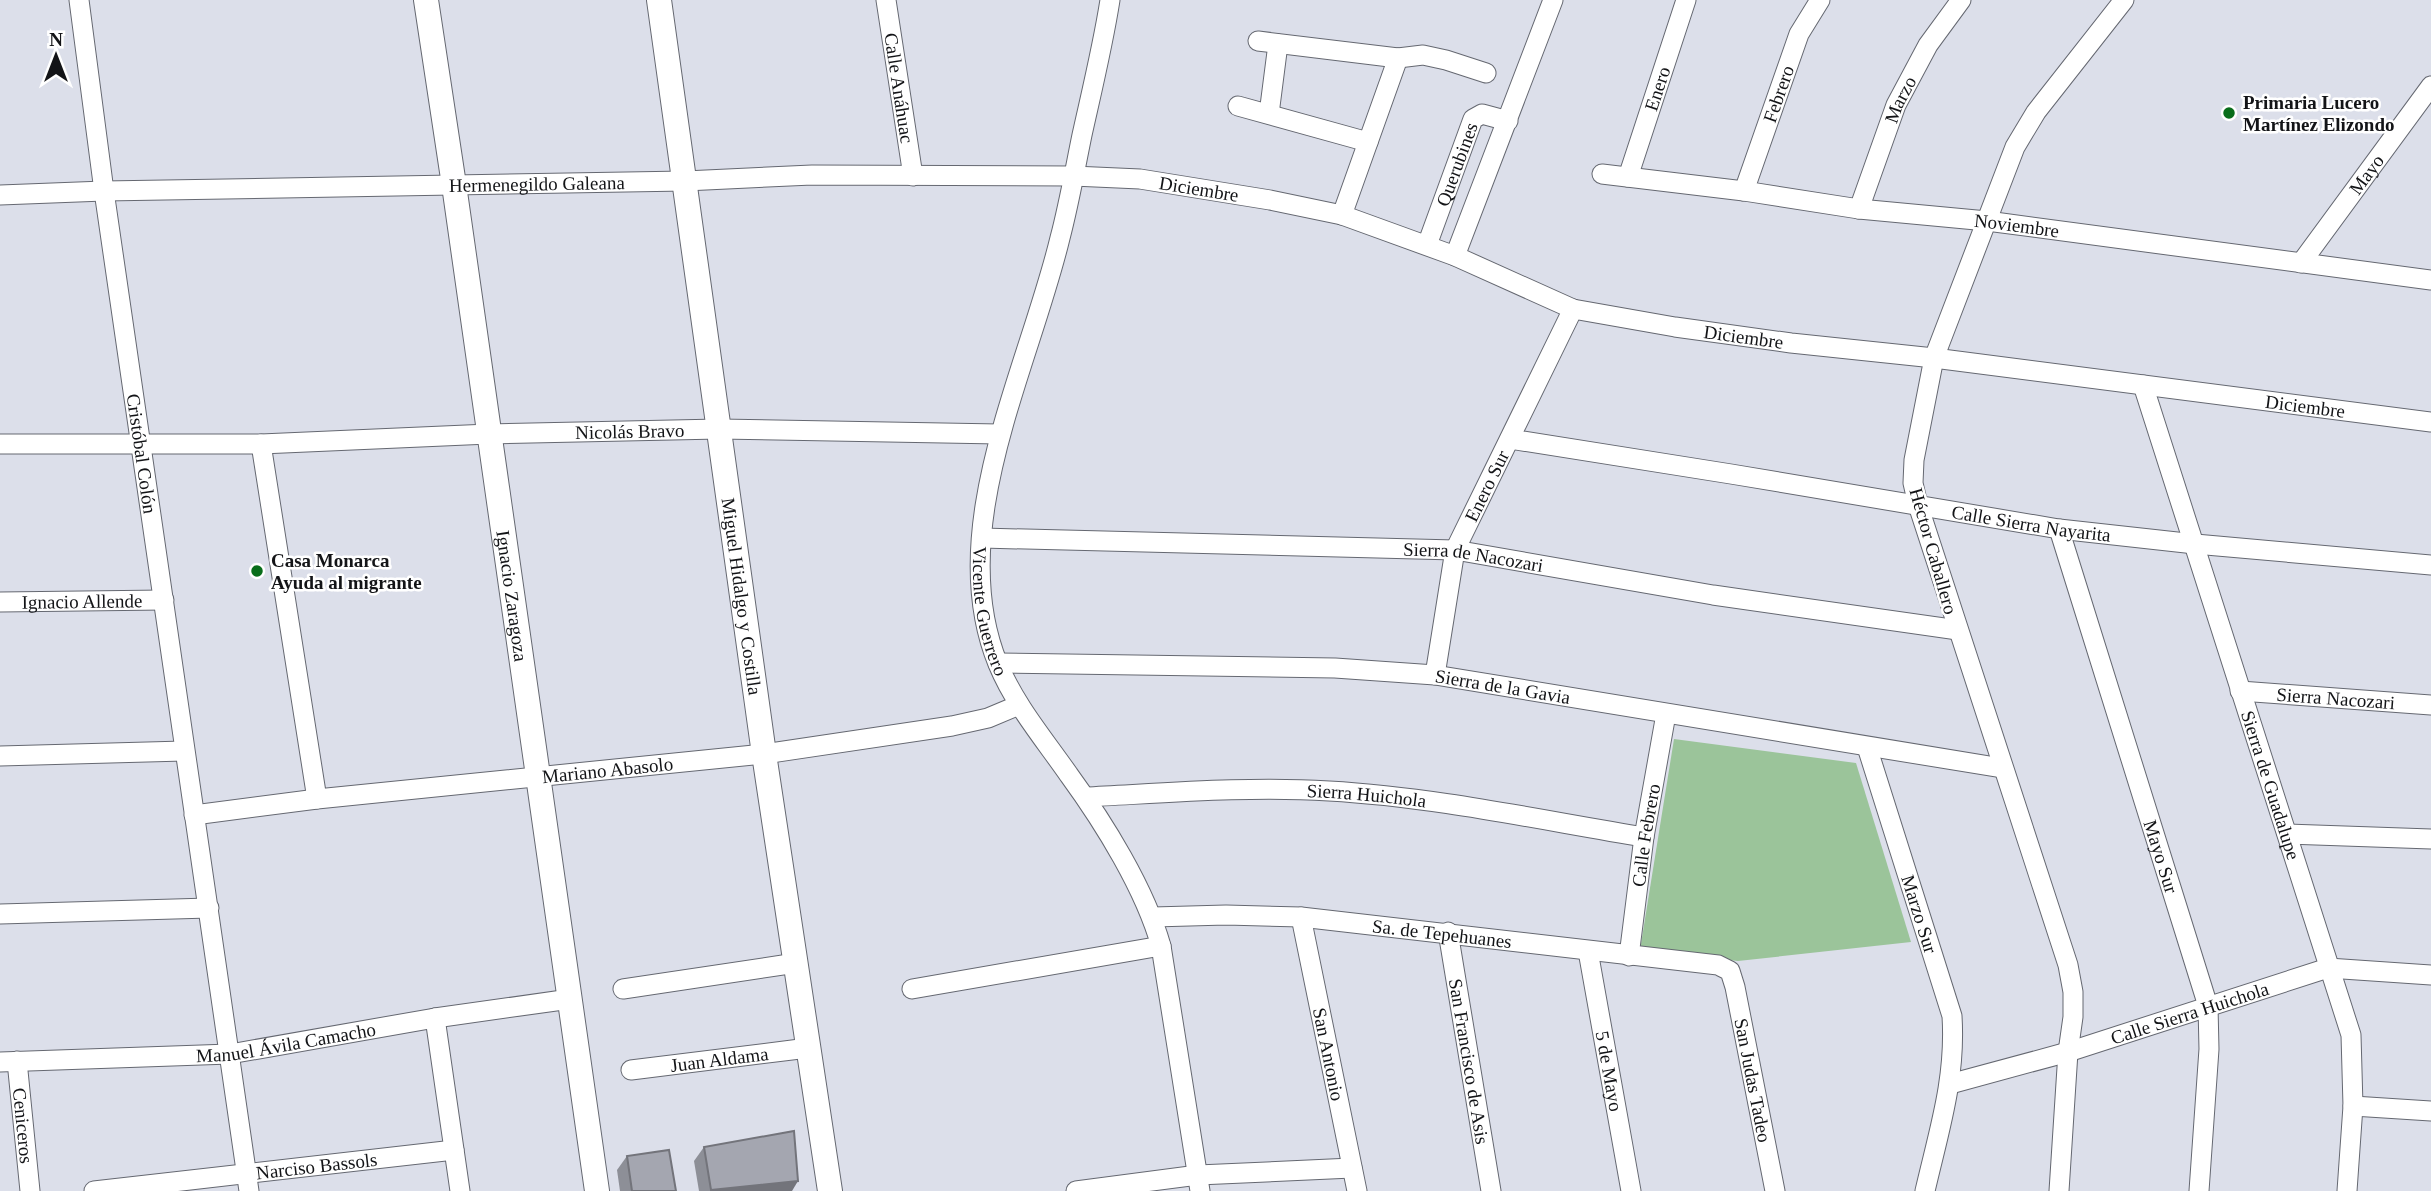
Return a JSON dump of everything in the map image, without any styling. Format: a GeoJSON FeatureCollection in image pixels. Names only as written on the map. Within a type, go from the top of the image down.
{"type":"FeatureCollection","features":[{"type":"Feature","properties":{"kind":"main road","name":"Ignacio Zaragoza"},"geometry":{"type":"LineString","coordinates":[[426,0],[597,1191]]}},
{"type":"Feature","properties":{"kind":"main road","name":"Miguel Hidalgo y Costilla"},"geometry":{"type":"LineString","coordinates":[[659,0],[764,754],[830,1191]]}},
{"type":"Feature","properties":{"kind":"street","name":"Cristóbal Colón"},"geometry":{"type":"LineString","coordinates":[[79,0],[104,191],[247,1182]]}},
{"type":"Feature","properties":{"kind":"street","name":"Calle Anáhuac"},"geometry":{"type":"LineString","coordinates":[[886,0],[914,176]]}},
{"type":"Feature","properties":{"kind":"street","name":"Vicente Guerrero"},"geometry":{"type":"LineString","coordinates":[[1110,0],[1060,239],[999,434],[982,538],[980,575],[985,618],[998,663],[1019,705],[1085,797],[1153,917],[1161,946],[1199,1183]]}},
{"type":"Feature","properties":{"kind":"street","name":"Querubines"},"geometry":{"type":"LineString","coordinates":[[1455,256],[1553,0]]}},
{"type":"Feature","properties":{"kind":"street","name":"Enero"},"geometry":{"type":"LineString","coordinates":[[1628,177],[1686,0]]}},
{"type":"Feature","properties":{"kind":"street","name":"Febrero"},"geometry":{"type":"LineString","coordinates":[[1744,191],[1799,34],[1821,0]]}},
{"type":"Feature","properties":{"kind":"street","name":"Marzo"},"geometry":{"type":"LineString","coordinates":[[1859,209],[1896,106],[1928,45],[1961,0]]}},
{"type":"Feature","properties":{"kind":"street","name":"Héctor Caballero"},"geometry":{"type":"LineString","coordinates":[[2059,1191],[2068,1052],[2073,1017],[2073,992],[2068,965],[1917,505],[1913,483],[1914,460],[1934,358],[2015,147],[2036,112],[2124,0]]}},
{"type":"Feature","properties":{"kind":"street"},"geometry":{"type":"LineString","coordinates":[[1258,41],[1398,58],[1423,55],[1486,73]]}},
{"type":"Feature","properties":{"kind":"street"},"geometry":{"type":"LineString","coordinates":[[1269,114],[1279,44]]}},
{"type":"Feature","properties":{"kind":"street"},"geometry":{"type":"LineString","coordinates":[[1342,215],[1398,58]]}},
{"type":"Feature","properties":{"kind":"street","name":"Mayo"},"geometry":{"type":"LineString","coordinates":[[2301,263],[2431,86]]}},
{"type":"Feature","properties":{"kind":"street"},"geometry":{"type":"LineString","coordinates":[[1238,106],[1368,142]]}},
{"type":"Feature","properties":{"kind":"street","name":"Querubines"},"geometry":{"type":"LineString","coordinates":[[1427,245],[1473,118],[1482,114],[1508,121]]}},
{"type":"Feature","properties":{"kind":"street","name":"Noviembre"},"geometry":{"type":"LineString","coordinates":[[1602,174],[1744,191],[1859,209],[1987,221],[2431,281]]}},
{"type":"Feature","properties":{"kind":"street","name":"Hermenegildo Galeana"},"geometry":{"type":"LineString","coordinates":[[0,195],[685,181],[812,175],[1073,176]]}},
{"type":"Feature","properties":{"kind":"street","name":"Diciembre"},"geometry":{"type":"LineString","coordinates":[[1073,176],[1166,183],[1342,215],[1455,256],[1573,309],[1701,331],[2431,422]]}},
{"type":"Feature","properties":{"kind":"street","name":"Enero Sur"},"geometry":{"type":"LineString","coordinates":[[1435,675],[1455,550],[1573,309]]}},
{"type":"Feature","properties":{"kind":"street","name":"Sierra de Guadalupe"},"geometry":{"type":"LineString","coordinates":[[2143,385],[2351,1035],[2353,1106],[2347,1191]]}},
{"type":"Feature","properties":{"kind":"street","name":"Nicolás Bravo"},"geometry":{"type":"LineString","coordinates":[[0,444],[261,443],[719,429],[999,434]]}},
{"type":"Feature","properties":{"kind":"street","name":"Calle Sierra Nayarita"},"geometry":{"type":"LineString","coordinates":[[1510,439],[2059,529],[2431,565]]}},
{"type":"Feature","properties":{"kind":"street"},"geometry":{"type":"LineString","coordinates":[[261,443],[317,799]]}},
{"type":"Feature","properties":{"kind":"street","name":"Mayo Sur"},"geometry":{"type":"LineString","coordinates":[[2059,529],[2208,1006],[2209,1049],[2199,1191]]}},
{"type":"Feature","properties":{"kind":"street","name":"Sierra de Nacozari"},"geometry":{"type":"LineString","coordinates":[[982,538],[1455,550],[1713,595],[1958,630]]}},
{"type":"Feature","properties":{"kind":"street","name":"Ignacio Allende"},"geometry":{"type":"LineString","coordinates":[[0,601],[164,600]]}},
{"type":"Feature","properties":{"kind":"street","name":"Sierra de la Gavia"},"geometry":{"type":"LineString","coordinates":[[998,663],[1335,668],[1435,675],[2002,768]]}},
{"type":"Feature","properties":{"kind":"street","name":"Sierra Nacozari"},"geometry":{"type":"LineString","coordinates":[[2240,691],[2431,705]]}},
{"type":"Feature","properties":{"kind":"street","name":"Mariano Abasolo"},"geometry":{"type":"LineString","coordinates":[[194,815],[317,799],[764,754],[952,726],[988,718],[1019,705]]}},
{"type":"Feature","properties":{"kind":"street","name":"Calle Febrero"},"geometry":{"type":"LineString","coordinates":[[1629,957],[1644,838],[1666,714]]}},
{"type":"Feature","properties":{"kind":"street","name":"Marzo Sur"},"geometry":{"type":"LineString","coordinates":[[1867,747],[1952,1016],[1954,1048],[1950,1084],[1925,1191]]}},
{"type":"Feature","properties":{"kind":"street"},"geometry":{"type":"LineString","coordinates":[[0,756],[184,751]]}},
{"type":"Feature","properties":{"kind":"street","name":"Sierra Huichola"},"geometry":{"type":"LineString","coordinates":[[1085,797],[1266,788],[1331,791],[1422,800],[1644,838]]}},
{"type":"Feature","properties":{"kind":"street"},"geometry":{"type":"LineString","coordinates":[[2287,834],[2431,839]]}},
{"type":"Feature","properties":{"kind":"street"},"geometry":{"type":"LineString","coordinates":[[0,914],[209,908]]}},
{"type":"Feature","properties":{"kind":"street","name":"Sa. de Tepehuanes"},"geometry":{"type":"LineString","coordinates":[[1153,917],[1301,917],[1448,932],[1629,957],[1718,965],[1730,971]]}},
{"type":"Feature","properties":{"kind":"street","name":"San Antonio"},"geometry":{"type":"LineString","coordinates":[[1301,917],[1357,1191]]}},
{"type":"Feature","properties":{"kind":"street","name":"San Francisco de Asis"},"geometry":{"type":"LineString","coordinates":[[1448,932],[1491,1191]]}},
{"type":"Feature","properties":{"kind":"street"},"geometry":{"type":"LineString","coordinates":[[912,989],[1161,946]]}},
{"type":"Feature","properties":{"kind":"street","name":"5 de Mayo"},"geometry":{"type":"LineString","coordinates":[[1588,951],[1631,1191]]}},
{"type":"Feature","properties":{"kind":"street"},"geometry":{"type":"LineString","coordinates":[[622,989],[796,963]]}},
{"type":"Feature","properties":{"kind":"street","name":"Calle Sierra Huichola"},"geometry":{"type":"LineString","coordinates":[[1950,1084],[2068,1052],[2329,968],[2431,975]]}},
{"type":"Feature","properties":{"kind":"street","name":"San Judas Tadeo"},"geometry":{"type":"LineString","coordinates":[[1730,971],[1775,1191]]}},
{"type":"Feature","properties":{"kind":"street","name":"Manuel Ávila Camacho"},"geometry":{"type":"LineString","coordinates":[[8,1061],[230,1054],[435,1018],[570,999]]}},
{"type":"Feature","properties":{"kind":"street"},"geometry":{"type":"LineString","coordinates":[[435,1018],[460,1191]]}},
{"type":"Feature","properties":{"kind":"street","name":"Juan Aldama"},"geometry":{"type":"LineString","coordinates":[[631,1070],[808,1048]]}},
{"type":"Feature","properties":{"kind":"street","name":"Ceniceros"},"geometry":{"type":"LineString","coordinates":[[8,1061],[30,1191]]}},
{"type":"Feature","properties":{"kind":"street"},"geometry":{"type":"LineString","coordinates":[[2353,1106],[2431,1111]]}},
{"type":"Feature","properties":{"kind":"street","name":"Narciso Bassols"},"geometry":{"type":"LineString","coordinates":[[94,1191],[247,1182],[454,1150]]}},
{"type":"Feature","properties":{"kind":"street"},"geometry":{"type":"LineString","coordinates":[[1076,1191],[1199,1183],[1352,1168]]}},
{"type":"Feature","properties":{"kind":"green space"},"geometry":{"type":"Polygon","coordinates":[[[1674,739],[1856,763],[1911,942],[1738,961],[1640,950],[1674,739]]]}},
{"type":"Feature","properties":{"kind":"building"},"geometry":{"type":"Polygon","coordinates":[[[794,1131],[798,1181],[711,1190],[704,1147],[794,1131]]]}},
{"type":"Feature","properties":{"kind":"building"},"geometry":{"type":"Polygon","coordinates":[[[669,1150],[676,1191],[632,1191],[627,1156],[669,1150]]]}},
{"type":"Feature","properties":{"kind":"place","name":"Primaria Lucero Martínez Elizondo"},"geometry":{"type":"Point","coordinates":[2229,113]}},
{"type":"Feature","properties":{"kind":"place","name":"Casa Monarca Ayuda al migrante"},"geometry":{"type":"Point","coordinates":[257,571]}}]}
